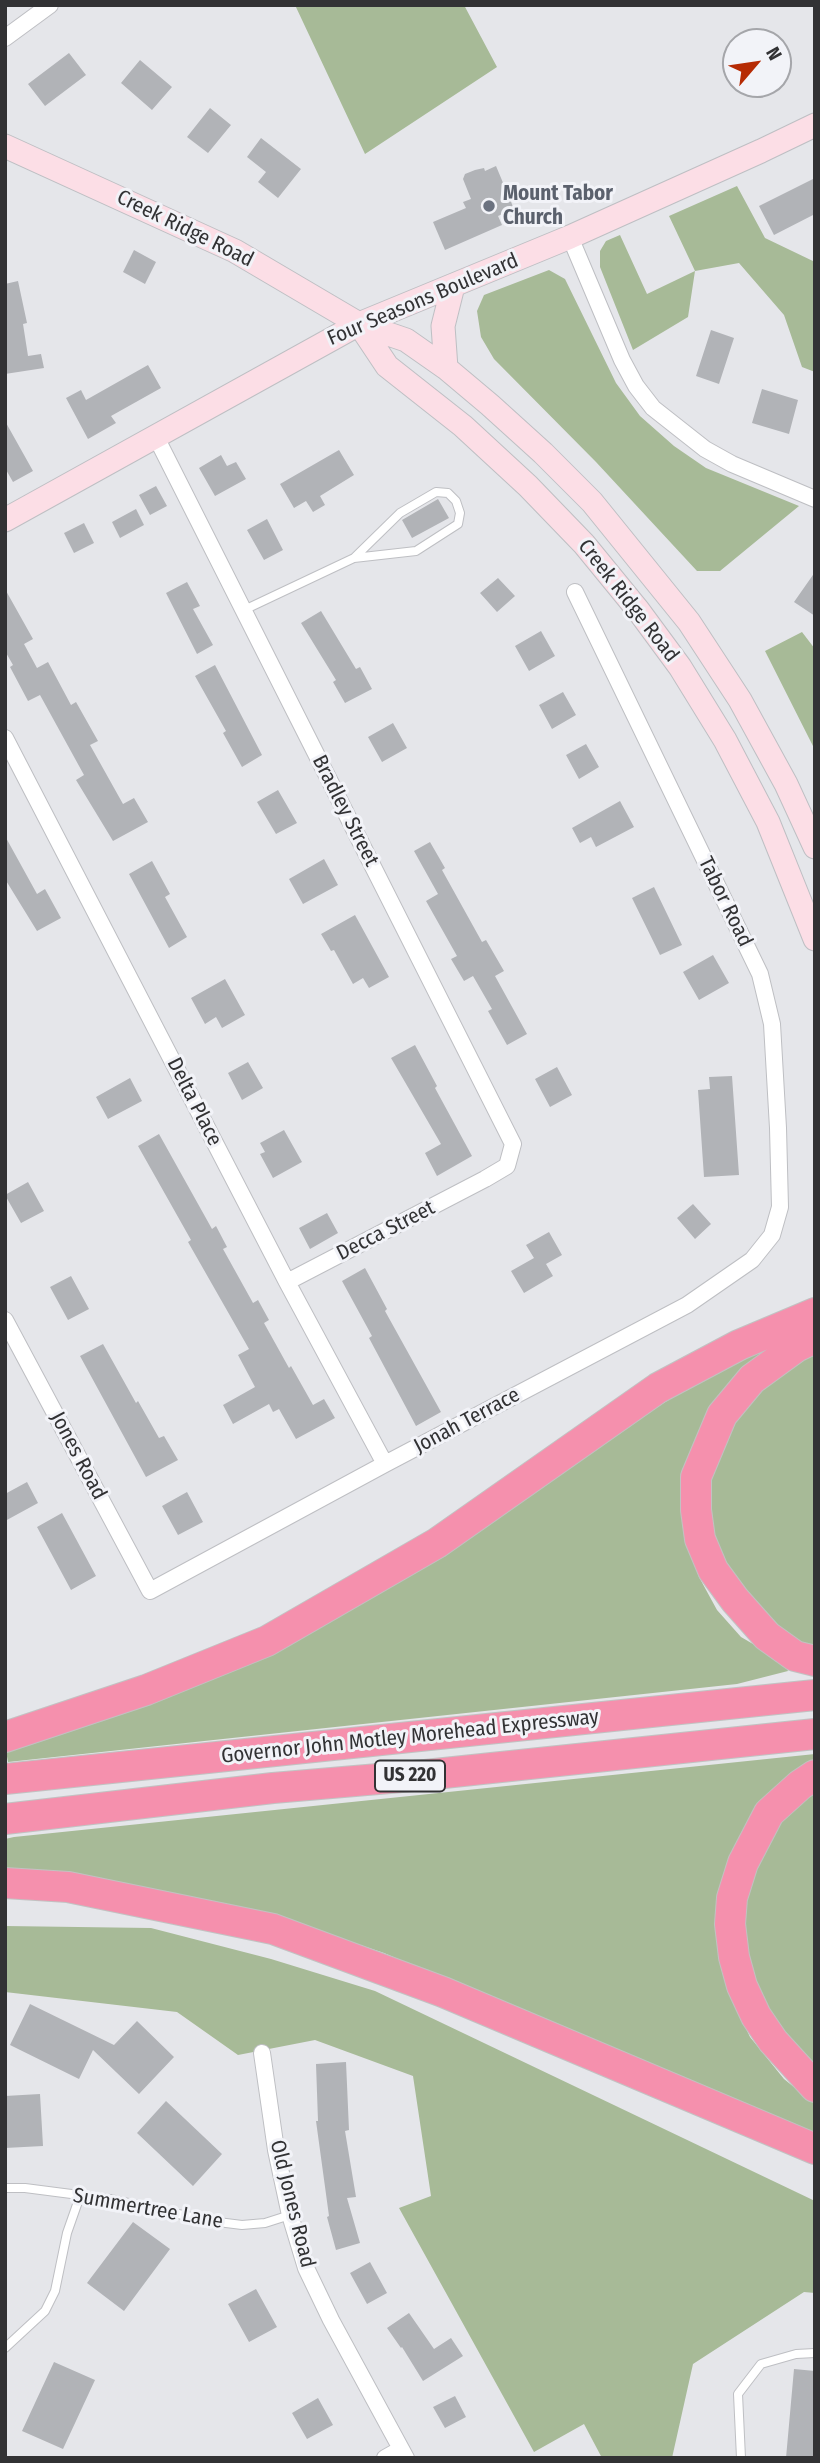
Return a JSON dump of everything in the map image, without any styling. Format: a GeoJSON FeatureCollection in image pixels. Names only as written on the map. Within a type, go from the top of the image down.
{"type":"FeatureCollection","features":[{"type":"Feature","properties":{"kind":"highway"},"geometry":{"type":"LineString","coordinates":[[5,1737],[146,1690],[267,1641],[437,1543],[658,1388],[740,1345],[815,1313]]}},
{"type":"Feature","properties":{"kind":"highway"},"geometry":{"type":"LineString","coordinates":[[815,1338],[796,1347],[752,1379],[722,1415],[696,1477],[696,1510],[700,1539],[713,1570],[735,1600],[767,1636],[795,1656],[815,1661]]}},
{"type":"Feature","properties":{"kind":"highway","name":"Governor John Motley Morehead Expressway"},"geometry":{"type":"LineString","coordinates":[[5,1779],[815,1695]]}},
{"type":"Feature","properties":{"kind":"highway","name":"Governor John Motley Morehead Expressway"},"geometry":{"type":"LineString","coordinates":[[5,1819],[273,1788],[425,1775],[815,1734]]}},
{"type":"Feature","properties":{"kind":"highway"},"geometry":{"type":"LineString","coordinates":[[815,1776],[800,1785],[769,1813],[743,1863],[732,1898],[730,1924],[741,1986],[756,2016],[773,2042],[815,2087]]}},
{"type":"Feature","properties":{"kind":"highway"},"geometry":{"type":"LineString","coordinates":[[5,1883],[68,1887],[273,1929],[443,1992],[815,2149]]}},
{"type":"Feature","properties":{"kind":"main road","name":"Four Seasons Boulevard"},"geometry":{"type":"LineString","coordinates":[[5,520],[359,324],[570,237],[815,125]]}},
{"type":"Feature","properties":{"kind":"main road","name":"Creek Ridge Road"},"geometry":{"type":"LineString","coordinates":[[5,146],[235,251],[359,324],[407,340],[446,368],[543,453],[592,502],[689,622],[740,700],[786,784],[815,847]]}},
{"type":"Feature","properties":{"kind":"main road"},"geometry":{"type":"LineString","coordinates":[[446,368],[443,326],[453,286]]}},
{"type":"Feature","properties":{"kind":"main road","name":"Creek Ridge Road"},"geometry":{"type":"LineString","coordinates":[[359,324],[387,366],[463,426],[528,485],[584,544],[638,610],[680,667],[725,740],[768,822],[815,939]]}},
{"type":"Feature","properties":{"kind":"street"},"geometry":{"type":"LineString","coordinates":[[5,38],[50,5]]}},
{"type":"Feature","properties":{"kind":"street"},"geometry":{"type":"LineString","coordinates":[[570,237],[622,360],[636,386],[653,408],[705,449],[732,464],[815,499]]}},
{"type":"Feature","properties":{"kind":"street","name":"Bradley Street"},"geometry":{"type":"LineString","coordinates":[[155,435],[513,1144],[507,1166],[485,1179]]}},
{"type":"Feature","properties":{"kind":"street","name":"Tabor Road"},"geometry":{"type":"LineString","coordinates":[[575,592],[760,974],[772,1024],[778,1128],[780,1207],[772,1235]]}},
{"type":"Feature","properties":{"kind":"street","name":"Delta Place"},"geometry":{"type":"LineString","coordinates":[[5,738],[287,1282],[385,1464]]}},
{"type":"Feature","properties":{"kind":"street","name":"Decca Street"},"geometry":{"type":"LineString","coordinates":[[287,1282],[485,1179]]}},
{"type":"Feature","properties":{"kind":"street","name":"Jonah Terrace"},"geometry":{"type":"LineString","coordinates":[[150,1591],[687,1305],[752,1260],[772,1235]]}},
{"type":"Feature","properties":{"kind":"street","name":"Jones Road"},"geometry":{"type":"LineString","coordinates":[[5,1320],[150,1591]]}},
{"type":"Feature","properties":{"kind":"street","name":"Old Jones Road"},"geometry":{"type":"LineString","coordinates":[[262,2053],[276,2150],[290,2215],[306,2268],[403,2453]]}},
{"type":"Feature","properties":{"kind":"street"},"geometry":{"type":"LineString","coordinates":[[386,2458],[403,2453]]}},
{"type":"Feature","properties":{"kind":"lane"},"geometry":{"type":"LineString","coordinates":[[244,610],[354,558],[416,551],[458,524],[460,513],[456,501],[448,493],[436,492],[400,513],[354,558]]}},
{"type":"Feature","properties":{"kind":"lane","name":"Summertree Lane"},"geometry":{"type":"LineString","coordinates":[[5,2188],[110,2199],[210,2221],[242,2225],[265,2223],[290,2215]]}},
{"type":"Feature","properties":{"kind":"lane"},"geometry":{"type":"LineString","coordinates":[[5,2348],[45,2311],[55,2291],[67,2233],[80,2196]]}},
{"type":"Feature","properties":{"kind":"lane"},"geometry":{"type":"LineString","coordinates":[[741,2458],[738,2394],[761,2364],[796,2354],[815,2353]]}},
{"type":"Feature","properties":{"kind":"green space"},"geometry":{"type":"Polygon","coordinates":[[[295,5],[464,5],[497,67],[365,154],[295,5]]]}},
{"type":"Feature","properties":{"kind":"green space"},"geometry":{"type":"Polygon","coordinates":[[[737,186],[765,238],[815,262],[815,372],[802,367],[784,315],[739,263],[695,271],[669,216],[737,186]]]}},
{"type":"Feature","properties":{"kind":"green space"},"geometry":{"type":"Polygon","coordinates":[[[620,235],[647,294],[695,271],[688,317],[633,350],[600,267],[600,251],[606,241],[620,235]]]}},
{"type":"Feature","properties":{"kind":"green space"},"geometry":{"type":"Polygon","coordinates":[[[549,270],[565,279],[616,383],[640,416],[674,446],[706,468],[799,506],[720,571],[697,571],[596,462],[494,359],[481,337],[477,311],[484,295],[549,270]]]}},
{"type":"Feature","properties":{"kind":"green space"},"geometry":{"type":"Polygon","coordinates":[[[802,632],[815,649],[815,750],[765,651],[802,632]]]}},
{"type":"Feature","properties":{"kind":"green space"},"geometry":{"type":"Polygon","coordinates":[[[813,1325],[723,1396],[700,1428],[689,1463],[687,1541],[699,1577],[717,1610],[741,1637],[784,1662],[788,1671],[737,1684],[8,1762],[6,1751],[94,1723],[624,1429],[691,1385],[813,1325]]]}},
{"type":"Feature","properties":{"kind":"green space"},"geometry":{"type":"Polygon","coordinates":[[[815,1352],[815,1649],[798,1644],[728,1581],[709,1525],[709,1488],[717,1453],[736,1416],[759,1391],[815,1352]]]}},
{"type":"Feature","properties":{"kind":"green space"},"geometry":{"type":"Polygon","coordinates":[[[815,1754],[815,1765],[761,1805],[731,1997],[750,2037],[784,2079],[815,2104],[815,2139],[384,1953],[288,1921],[5,1873],[5,1839],[14,1837],[815,1754]]]}},
{"type":"Feature","properties":{"kind":"green space"},"geometry":{"type":"Polygon","coordinates":[[[815,1791],[815,2069],[767,2013],[748,1971],[742,1930],[748,1889],[766,1844],[791,1808],[815,1791]]]}},
{"type":"Feature","properties":{"kind":"green space"},"geometry":{"type":"Polygon","coordinates":[[[5,1926],[151,1928],[271,1959],[375,1991],[815,2201],[815,2293],[804,2292],[693,2364],[672,2458],[602,2458],[584,2424],[534,2452],[399,2208],[431,2196],[413,2076],[315,2040],[238,2055],[177,2012],[5,1992],[5,1926]]]}},
{"type":"Feature","properties":{"kind":"building"},"geometry":{"type":"Polygon","coordinates":[[[69,53],[86,75],[45,106],[28,84],[69,53]]]}},
{"type":"Feature","properties":{"kind":"building"},"geometry":{"type":"Polygon","coordinates":[[[140,60],[172,87],[152,110],[121,83],[140,60]]]}},
{"type":"Feature","properties":{"kind":"building"},"geometry":{"type":"Polygon","coordinates":[[[210,108],[231,125],[208,153],[187,137],[210,108]]]}},
{"type":"Feature","properties":{"kind":"building"},"geometry":{"type":"Polygon","coordinates":[[[261,138],[301,169],[278,198],[258,182],[266,172],[247,157],[261,138]]]}},
{"type":"Feature","properties":{"kind":"building","name":"Mount Tabor Church"},"geometry":{"type":"Polygon","coordinates":[[[496,166],[514,209],[498,216],[502,225],[445,250],[433,222],[466,208],[463,202],[471,199],[463,179],[465,174],[496,166]]]}},
{"type":"Feature","properties":{"kind":"building"},"geometry":{"type":"Polygon","coordinates":[[[815,178],[815,214],[774,235],[759,206],[815,178]]]}},
{"type":"Feature","properties":{"kind":"building"},"geometry":{"type":"Polygon","coordinates":[[[134,250],[156,262],[145,284],[123,272],[134,250]]]}},
{"type":"Feature","properties":{"kind":"building"},"geometry":{"type":"Polygon","coordinates":[[[18,281],[27,323],[23,324],[28,356],[41,354],[44,368],[5,374],[5,284],[18,281]]]}},
{"type":"Feature","properties":{"kind":"building"},"geometry":{"type":"Polygon","coordinates":[[[711,330],[734,338],[719,384],[696,376],[711,330]]]}},
{"type":"Feature","properties":{"kind":"building"},"geometry":{"type":"Polygon","coordinates":[[[148,365],[161,388],[111,416],[116,423],[88,439],[66,398],[81,390],[86,400],[148,365]]]}},
{"type":"Feature","properties":{"kind":"building"},"geometry":{"type":"Polygon","coordinates":[[[762,389],[798,400],[789,434],[752,423],[762,389]]]}},
{"type":"Feature","properties":{"kind":"building"},"geometry":{"type":"Polygon","coordinates":[[[5,421],[33,471],[13,482],[5,468],[5,421]]]}},
{"type":"Feature","properties":{"kind":"building"},"geometry":{"type":"Polygon","coordinates":[[[339,450],[354,475],[320,496],[325,505],[313,512],[306,501],[294,508],[280,484],[339,450]]]}},
{"type":"Feature","properties":{"kind":"building"},"geometry":{"type":"Polygon","coordinates":[[[221,455],[227,466],[236,462],[246,479],[215,496],[199,468],[221,455]]]}},
{"type":"Feature","properties":{"kind":"building"},"geometry":{"type":"Polygon","coordinates":[[[156,486],[167,506],[150,515],[139,495],[156,486]]]}},
{"type":"Feature","properties":{"kind":"building"},"geometry":{"type":"Polygon","coordinates":[[[438,499],[449,518],[412,538],[402,520],[438,499]]]}},
{"type":"Feature","properties":{"kind":"building"},"geometry":{"type":"Polygon","coordinates":[[[136,509],[144,525],[120,538],[112,522],[136,509]]]}},
{"type":"Feature","properties":{"kind":"building"},"geometry":{"type":"Polygon","coordinates":[[[267,519],[283,550],[264,560],[247,530],[267,519]]]}},
{"type":"Feature","properties":{"kind":"building"},"geometry":{"type":"Polygon","coordinates":[[[84,523],[94,543],[74,553],[64,533],[84,523]]]}},
{"type":"Feature","properties":{"kind":"building"},"geometry":{"type":"Polygon","coordinates":[[[815,572],[815,616],[794,602],[815,572]]]}},
{"type":"Feature","properties":{"kind":"building"},"geometry":{"type":"Polygon","coordinates":[[[498,578],[515,596],[497,612],[480,593],[498,578]]]}},
{"type":"Feature","properties":{"kind":"building"},"geometry":{"type":"Polygon","coordinates":[[[187,582],[200,606],[193,609],[213,645],[197,654],[166,593],[187,582]]]}},
{"type":"Feature","properties":{"kind":"building"},"geometry":{"type":"Polygon","coordinates":[[[5,589],[33,639],[24,644],[37,668],[48,662],[71,705],[76,702],[98,741],[90,745],[123,804],[134,798],[148,822],[113,841],[76,780],[84,775],[40,695],[28,701],[10,667],[13,665],[5,651],[5,589]]]}},
{"type":"Feature","properties":{"kind":"building"},"geometry":{"type":"Polygon","coordinates":[[[321,611],[356,669],[360,667],[372,689],[345,703],[333,682],[336,680],[301,623],[321,611]]]}},
{"type":"Feature","properties":{"kind":"building"},"geometry":{"type":"Polygon","coordinates":[[[541,631],[555,656],[529,671],[515,646],[541,631]]]}},
{"type":"Feature","properties":{"kind":"building"},"geometry":{"type":"Polygon","coordinates":[[[215,665],[262,755],[242,767],[223,733],[226,731],[195,676],[215,665]]]}},
{"type":"Feature","properties":{"kind":"building"},"geometry":{"type":"Polygon","coordinates":[[[563,692],[576,715],[552,729],[539,705],[563,692]]]}},
{"type":"Feature","properties":{"kind":"building"},"geometry":{"type":"Polygon","coordinates":[[[393,723],[407,748],[382,762],[368,737],[393,723]]]}},
{"type":"Feature","properties":{"kind":"building"},"geometry":{"type":"Polygon","coordinates":[[[586,744],[599,767],[579,779],[566,755],[586,744]]]}},
{"type":"Feature","properties":{"kind":"building"},"geometry":{"type":"Polygon","coordinates":[[[278,790],[297,823],[276,834],[257,802],[278,790]]]}},
{"type":"Feature","properties":{"kind":"building"},"geometry":{"type":"Polygon","coordinates":[[[620,801],[634,827],[596,847],[591,837],[580,843],[572,828],[620,801]]]}},
{"type":"Feature","properties":{"kind":"building"},"geometry":{"type":"Polygon","coordinates":[[[5,836],[37,894],[45,889],[61,918],[37,931],[5,879],[5,836]]]}},
{"type":"Feature","properties":{"kind":"building"},"geometry":{"type":"Polygon","coordinates":[[[430,842],[445,868],[442,870],[482,942],[486,940],[504,971],[495,976],[527,1034],[507,1045],[488,1011],[492,1009],[473,976],[464,981],[451,959],[457,956],[426,901],[438,894],[414,851],[430,842]]]}},
{"type":"Feature","properties":{"kind":"building"},"geometry":{"type":"Polygon","coordinates":[[[324,859],[338,885],[303,904],[289,879],[324,859]]]}},
{"type":"Feature","properties":{"kind":"building"},"geometry":{"type":"Polygon","coordinates":[[[152,861],[170,894],[165,897],[187,937],[169,948],[129,874],[152,861]]]}},
{"type":"Feature","properties":{"kind":"building"},"geometry":{"type":"Polygon","coordinates":[[[654,887],[682,945],[660,955],[632,898],[654,887]]]}},
{"type":"Feature","properties":{"kind":"building"},"geometry":{"type":"Polygon","coordinates":[[[355,915],[389,977],[369,988],[363,978],[353,984],[334,950],[331,951],[321,934],[355,915]]]}},
{"type":"Feature","properties":{"kind":"building"},"geometry":{"type":"Polygon","coordinates":[[[713,955],[729,983],[699,1000],[683,972],[713,955]]]}},
{"type":"Feature","properties":{"kind":"building"},"geometry":{"type":"Polygon","coordinates":[[[225,979],[245,1015],[222,1028],[216,1017],[205,1024],[191,998],[225,979]]]}},
{"type":"Feature","properties":{"kind":"building"},"geometry":{"type":"Polygon","coordinates":[[[415,1045],[472,1156],[437,1176],[425,1153],[441,1144],[391,1058],[415,1045]]]}},
{"type":"Feature","properties":{"kind":"building"},"geometry":{"type":"Polygon","coordinates":[[[248,1062],[263,1088],[242,1100],[228,1073],[248,1062]]]}},
{"type":"Feature","properties":{"kind":"building"},"geometry":{"type":"Polygon","coordinates":[[[557,1067],[572,1095],[550,1107],[535,1079],[557,1067]]]}},
{"type":"Feature","properties":{"kind":"building"},"geometry":{"type":"Polygon","coordinates":[[[732,1076],[739,1175],[704,1177],[698,1090],[710,1089],[709,1077],[732,1076]]]}},
{"type":"Feature","properties":{"kind":"building"},"geometry":{"type":"Polygon","coordinates":[[[130,1078],[142,1101],[108,1119],[96,1097],[130,1078]]]}},
{"type":"Feature","properties":{"kind":"building"},"geometry":{"type":"Polygon","coordinates":[[[284,1130],[302,1162],[273,1178],[260,1154],[265,1152],[260,1143],[284,1130]]]}},
{"type":"Feature","properties":{"kind":"building"},"geometry":{"type":"Polygon","coordinates":[[[159,1134],[212,1229],[216,1226],[227,1247],[223,1249],[253,1303],[258,1300],[269,1320],[264,1323],[289,1368],[291,1366],[313,1405],[324,1399],[335,1418],[296,1439],[279,1409],[273,1412],[269,1404],[233,1424],[223,1405],[255,1387],[238,1355],[249,1349],[188,1242],[191,1240],[138,1146],[159,1134]]]}},
{"type":"Feature","properties":{"kind":"building"},"geometry":{"type":"Polygon","coordinates":[[[28,1182],[44,1211],[21,1223],[5,1195],[28,1182]]]}},
{"type":"Feature","properties":{"kind":"building"},"geometry":{"type":"Polygon","coordinates":[[[693,1204],[711,1224],[695,1239],[677,1218],[693,1204]]]}},
{"type":"Feature","properties":{"kind":"building"},"geometry":{"type":"Polygon","coordinates":[[[327,1213],[338,1233],[310,1249],[299,1228],[327,1213]]]}},
{"type":"Feature","properties":{"kind":"building"},"geometry":{"type":"Polygon","coordinates":[[[549,1232],[562,1255],[546,1264],[553,1276],[524,1293],[511,1271],[534,1258],[526,1245],[549,1232]]]}},
{"type":"Feature","properties":{"kind":"building"},"geometry":{"type":"Polygon","coordinates":[[[365,1268],[387,1309],[385,1311],[441,1412],[416,1426],[342,1281],[365,1268]]]}},
{"type":"Feature","properties":{"kind":"building"},"geometry":{"type":"Polygon","coordinates":[[[71,1276],[89,1309],[68,1320],[50,1287],[71,1276]]]}},
{"type":"Feature","properties":{"kind":"building"},"geometry":{"type":"Polygon","coordinates":[[[103,1344],[136,1403],[138,1401],[159,1438],[164,1436],[178,1460],[146,1477],[80,1356],[103,1344]]]}},
{"type":"Feature","properties":{"kind":"building"},"geometry":{"type":"Polygon","coordinates":[[[27,1482],[38,1503],[5,1521],[5,1494],[27,1482]]]}},
{"type":"Feature","properties":{"kind":"building"},"geometry":{"type":"Polygon","coordinates":[[[187,1492],[203,1522],[178,1535],[162,1506],[187,1492]]]}},
{"type":"Feature","properties":{"kind":"building"},"geometry":{"type":"Polygon","coordinates":[[[62,1513],[96,1576],[71,1590],[37,1527],[62,1513]]]}},
{"type":"Feature","properties":{"kind":"building"},"geometry":{"type":"Polygon","coordinates":[[[30,2004],[114,2045],[137,2021],[174,2057],[139,2094],[93,2050],[79,2079],[10,2045],[30,2004]]]}},
{"type":"Feature","properties":{"kind":"building"},"geometry":{"type":"Polygon","coordinates":[[[346,2062],[349,2130],[345,2131],[356,2197],[347,2198],[360,2243],[336,2250],[327,2217],[329,2216],[316,2121],[316,2064],[346,2062]]]}},
{"type":"Feature","properties":{"kind":"building"},"geometry":{"type":"Polygon","coordinates":[[[40,2094],[43,2146],[5,2148],[5,2096],[40,2094]]]}},
{"type":"Feature","properties":{"kind":"building"},"geometry":{"type":"Polygon","coordinates":[[[166,2101],[222,2154],[193,2186],[137,2133],[166,2101]]]}},
{"type":"Feature","properties":{"kind":"building"},"geometry":{"type":"Polygon","coordinates":[[[133,2222],[170,2249],[124,2311],[87,2283],[133,2222]]]}},
{"type":"Feature","properties":{"kind":"building"},"geometry":{"type":"Polygon","coordinates":[[[370,2262],[387,2293],[367,2304],[350,2273],[370,2262]]]}},
{"type":"Feature","properties":{"kind":"building"},"geometry":{"type":"Polygon","coordinates":[[[256,2289],[277,2327],[249,2342],[228,2304],[256,2289]]]}},
{"type":"Feature","properties":{"kind":"building"},"geometry":{"type":"Polygon","coordinates":[[[409,2313],[434,2349],[451,2338],[463,2356],[423,2381],[387,2328],[409,2313]]]}},
{"type":"Feature","properties":{"kind":"building"},"geometry":{"type":"Polygon","coordinates":[[[54,2362],[95,2380],[63,2449],[22,2431],[54,2362]]]}},
{"type":"Feature","properties":{"kind":"building"},"geometry":{"type":"Polygon","coordinates":[[[794,2369],[815,2371],[815,2458],[786,2458],[794,2369]]]}},
{"type":"Feature","properties":{"kind":"building"},"geometry":{"type":"Polygon","coordinates":[[[455,2396],[466,2417],[445,2428],[433,2407],[455,2396]]]}},
{"type":"Feature","properties":{"kind":"building"},"geometry":{"type":"Polygon","coordinates":[[[318,2398],[333,2425],[307,2439],[292,2413],[318,2398]]]}},
{"type":"Feature","properties":{"kind":"place","name":"Mount Tabor Church"},"geometry":{"type":"Point","coordinates":[489,206]}}]}
